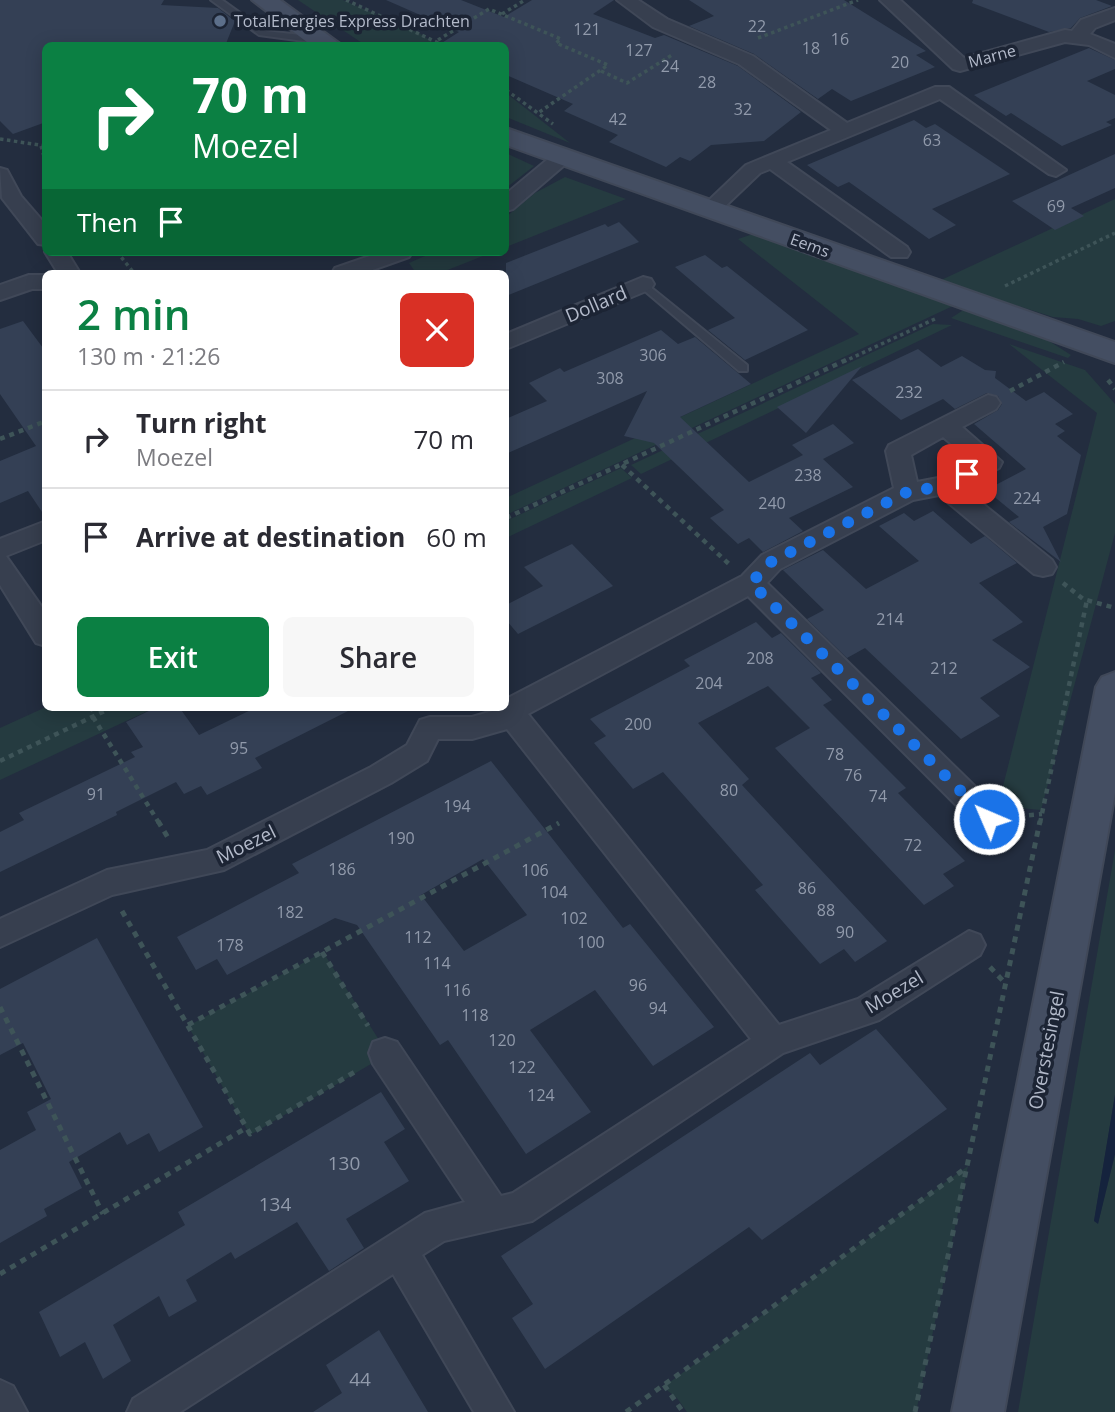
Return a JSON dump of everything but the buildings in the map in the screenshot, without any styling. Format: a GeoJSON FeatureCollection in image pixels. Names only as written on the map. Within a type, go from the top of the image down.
{"type":"FeatureCollection","features":[{"type":"Feature","properties":{"kind":"street"},"geometry":{"type":"LineString","coordinates":[[264,0],[325,42]]}},
{"type":"Feature","properties":{"kind":"street"},"geometry":{"type":"LineString","coordinates":[[626,0],[660,23],[746,60],[843,129]]}},
{"type":"Feature","properties":{"kind":"street","name":"Marne"},"geometry":{"type":"LineString","coordinates":[[888,0],[960,65],[1065,36],[1078,36]]}},
{"type":"Feature","properties":{"kind":"street"},"geometry":{"type":"LineString","coordinates":[[1115,13],[1088,24],[1078,36],[1115,52]]}},
{"type":"Feature","properties":{"kind":"street"},"geometry":{"type":"LineString","coordinates":[[710,210],[753,169],[843,129],[942,91],[956,80],[960,65]]}},
{"type":"Feature","properties":{"kind":"street"},"geometry":{"type":"LineString","coordinates":[[942,91],[1056,170]]}},
{"type":"Feature","properties":{"kind":"street","name":"Eems"},"geometry":{"type":"LineString","coordinates":[[509,137],[968,303],[1115,353]]}},
{"type":"Feature","properties":{"kind":"street"},"geometry":{"type":"LineString","coordinates":[[509,202],[561,158]]}},
{"type":"Feature","properties":{"kind":"street"},"geometry":{"type":"LineString","coordinates":[[772,161],[899,251]]}},
{"type":"Feature","properties":{"kind":"street"},"geometry":{"type":"LineString","coordinates":[[0,174],[12,198],[42,234]]}},
{"type":"Feature","properties":{"kind":"street"},"geometry":{"type":"LineString","coordinates":[[352,270],[391,256]]}},
{"type":"Feature","properties":{"kind":"street"},"geometry":{"type":"LineString","coordinates":[[0,293],[29,282],[42,282]]}},
{"type":"Feature","properties":{"kind":"street","name":"Dollard"},"geometry":{"type":"LineString","coordinates":[[509,341],[643,284]]}},
{"type":"Feature","properties":{"kind":"street"},"geometry":{"type":"LineString","coordinates":[[907,492],[898,451],[988,403]]}},
{"type":"Feature","properties":{"kind":"street","name":"Moezel"},"geometry":{"type":"LineString","coordinates":[[0,934],[107,883],[214,861],[381,775],[416,753],[429,717],[472,728],[513,716],[518,706],[751,583],[771,562],[907,492],[944,486],[990,462],[946,427]]}},
{"type":"Feature","properties":{"kind":"street"},"geometry":{"type":"LineString","coordinates":[[944,486],[1043,567]]}},
{"type":"Feature","properties":{"kind":"street"},"geometry":{"type":"LineString","coordinates":[[0,549],[42,532]]}},
{"type":"Feature","properties":{"kind":"street"},"geometry":{"type":"LineString","coordinates":[[0,564],[10,601],[42,632]]}},
{"type":"Feature","properties":{"kind":"street"},"geometry":{"type":"LineString","coordinates":[[751,583],[989,819]]}},
{"type":"Feature","properties":{"kind":"street","name":"Overstesingel"},"geometry":{"type":"LineString","coordinates":[[978,1412],[1115,687]]}},
{"type":"Feature","properties":{"kind":"street"},"geometry":{"type":"LineString","coordinates":[[513,716],[774,1042]]}},
{"type":"Feature","properties":{"kind":"street","name":"Moezel"},"geometry":{"type":"LineString","coordinates":[[146,1412],[437,1225],[520,1209],[774,1042],[868,1010],[969,945]]}},
{"type":"Feature","properties":{"kind":"street"},"geometry":{"type":"LineString","coordinates":[[386,1053],[493,1214]]}},
{"type":"Feature","properties":{"kind":"street"},"geometry":{"type":"LineString","coordinates":[[399,1250],[495,1412]]}},
{"type":"Feature","properties":{"kind":"street"},"geometry":{"type":"LineString","coordinates":[[0,1399],[8,1412]]}},
{"type":"Feature","properties":{"kind":"lane"},"geometry":{"type":"LineString","coordinates":[[216,0],[262,33],[320,42]]}},
{"type":"Feature","properties":{"kind":"lane","name":"Dollard"},"geometry":{"type":"LineString","coordinates":[[643,284],[743,368]]}},
{"type":"Feature","properties":{"kind":"path"},"geometry":{"type":"LineString","coordinates":[[346,0],[440,42]]}},
{"type":"Feature","properties":{"kind":"path"},"geometry":{"type":"LineString","coordinates":[[501,15],[525,0]]}},
{"type":"Feature","properties":{"kind":"path"},"geometry":{"type":"LineString","coordinates":[[724,51],[858,0]]}},
{"type":"Feature","properties":{"kind":"path"},"geometry":{"type":"LineString","coordinates":[[438,40],[489,9],[561,39],[556,43],[608,65],[538,113]]}},
{"type":"Feature","properties":{"kind":"path"},"geometry":{"type":"LineString","coordinates":[[600,71],[628,83],[697,39]]}},
{"type":"Feature","properties":{"kind":"path"},"geometry":{"type":"LineString","coordinates":[[0,139],[42,146]]}},
{"type":"Feature","properties":{"kind":"path"},"geometry":{"type":"LineString","coordinates":[[509,516],[1115,233]]}},
{"type":"Feature","properties":{"kind":"path"},"geometry":{"type":"LineString","coordinates":[[120,256],[132,270]]}},
{"type":"Feature","properties":{"kind":"path"},"geometry":{"type":"LineString","coordinates":[[988,403],[1070,359]]}},
{"type":"Feature","properties":{"kind":"path"},"geometry":{"type":"LineString","coordinates":[[0,439],[42,423]]}},
{"type":"Feature","properties":{"kind":"path"},"geometry":{"type":"LineString","coordinates":[[622,464],[751,583]]}},
{"type":"Feature","properties":{"kind":"path"},"geometry":{"type":"LineString","coordinates":[[1043,567],[1087,600],[1115,608]]}},
{"type":"Feature","properties":{"kind":"path"},"geometry":{"type":"LineString","coordinates":[[915,1412],[1087,600]]}},
{"type":"Feature","properties":{"kind":"path"},"geometry":{"type":"LineString","coordinates":[[92,711],[185,866]]}},
{"type":"Feature","properties":{"kind":"path"},"geometry":{"type":"LineString","coordinates":[[0,761],[105,711]]}},
{"type":"Feature","properties":{"kind":"path"},"geometry":{"type":"LineString","coordinates":[[188,1025],[587,807]]}},
{"type":"Feature","properties":{"kind":"path"},"geometry":{"type":"LineString","coordinates":[[107,883],[250,1134],[386,1053],[322,952]]}},
{"type":"Feature","properties":{"kind":"path"},"geometry":{"type":"LineString","coordinates":[[0,1007],[103,1214]]}},
{"type":"Feature","properties":{"kind":"path"},"geometry":{"type":"LineString","coordinates":[[0,1274],[246,1128]]}},
{"type":"Feature","properties":{"kind":"path"},"geometry":{"type":"LineString","coordinates":[[626,1412],[967,1167]]}},
{"type":"Feature","properties":{"kind":"path"},"geometry":{"type":"LineString","coordinates":[[664,1385],[683,1412]]}},
{"type":"Feature","properties":{"kind":"green space"},"geometry":{"type":"Polygon","coordinates":[[[298,0],[343,0],[419,33],[432,42],[361,42],[298,0]]]}},
{"type":"Feature","properties":{"kind":"green space"},"geometry":{"type":"Polygon","coordinates":[[[509,95],[570,143],[509,118],[509,95]]]}},
{"type":"Feature","properties":{"kind":"green space"},"geometry":{"type":"Polygon","coordinates":[[[509,154],[534,166],[509,186],[509,154]]]}},
{"type":"Feature","properties":{"kind":"green space"},"geometry":{"type":"Polygon","coordinates":[[[565,177],[626,199],[509,246],[509,215],[535,193],[565,177]]]}},
{"type":"Feature","properties":{"kind":"green space"},"geometry":{"type":"Polygon","coordinates":[[[1115,199],[1115,321],[1101,326],[1078,319],[1053,317],[939,281],[1115,199]]]}},
{"type":"Feature","properties":{"kind":"green space"},"geometry":{"type":"Polygon","coordinates":[[[753,234],[955,305],[509,514],[509,497],[859,334],[738,239],[753,234]]]}},
{"type":"Feature","properties":{"kind":"green space"},"geometry":{"type":"Polygon","coordinates":[[[425,256],[483,256],[448,270],[414,270],[409,263],[425,256]]]}},
{"type":"Feature","properties":{"kind":"green space"},"geometry":{"type":"Polygon","coordinates":[[[965,309],[1041,336],[1071,355],[1068,358],[951,318],[965,309]]]}},
{"type":"Feature","properties":{"kind":"green space"},"geometry":{"type":"Polygon","coordinates":[[[933,324],[952,325],[641,474],[631,465],[933,324]]]}},
{"type":"Feature","properties":{"kind":"green space"},"geometry":{"type":"Polygon","coordinates":[[[1009,344],[1085,370],[1115,404],[1115,533],[1041,810],[998,806],[1097,413],[1009,344]]]}},
{"type":"Feature","properties":{"kind":"green space"},"geometry":{"type":"Polygon","coordinates":[[[621,468],[632,478],[509,537],[509,520],[621,468]]]}},
{"type":"Feature","properties":{"kind":"green space"},"geometry":{"type":"Polygon","coordinates":[[[42,709],[42,711],[147,711],[0,780],[0,728],[42,709]]]}},
{"type":"Feature","properties":{"kind":"green space"},"geometry":{"type":"Polygon","coordinates":[[[1115,850],[1115,1095],[1094,1221],[1098,1223],[1115,1154],[1115,1412],[1018,1412],[1115,850]]]}},
{"type":"Feature","properties":{"kind":"green space"},"geometry":{"type":"Polygon","coordinates":[[[323,952],[388,1054],[250,1135],[188,1026],[323,952]]]}},
{"type":"Feature","properties":{"kind":"green space"},"geometry":{"type":"Polygon","coordinates":[[[968,1166],[916,1412],[687,1412],[677,1398],[663,1387],[968,1166]]]}},
{"type":"Feature","properties":{"kind":"water"},"geometry":{"type":"Polygon","coordinates":[[[1115,1095],[1115,1154],[1098,1224],[1094,1221],[1115,1095]]]}},
{"type":"Feature","properties":{"kind":"place","name":"TotalEnergies Express Drachten"},"geometry":{"type":"Point","coordinates":[220,21]}},
{"type":"Feature","properties":{"kind":"route"},"geometry":{"type":"LineString","coordinates":[[967,474],[944,486],[907,492],[771,562],[751,583],[989,819]]}}]}
